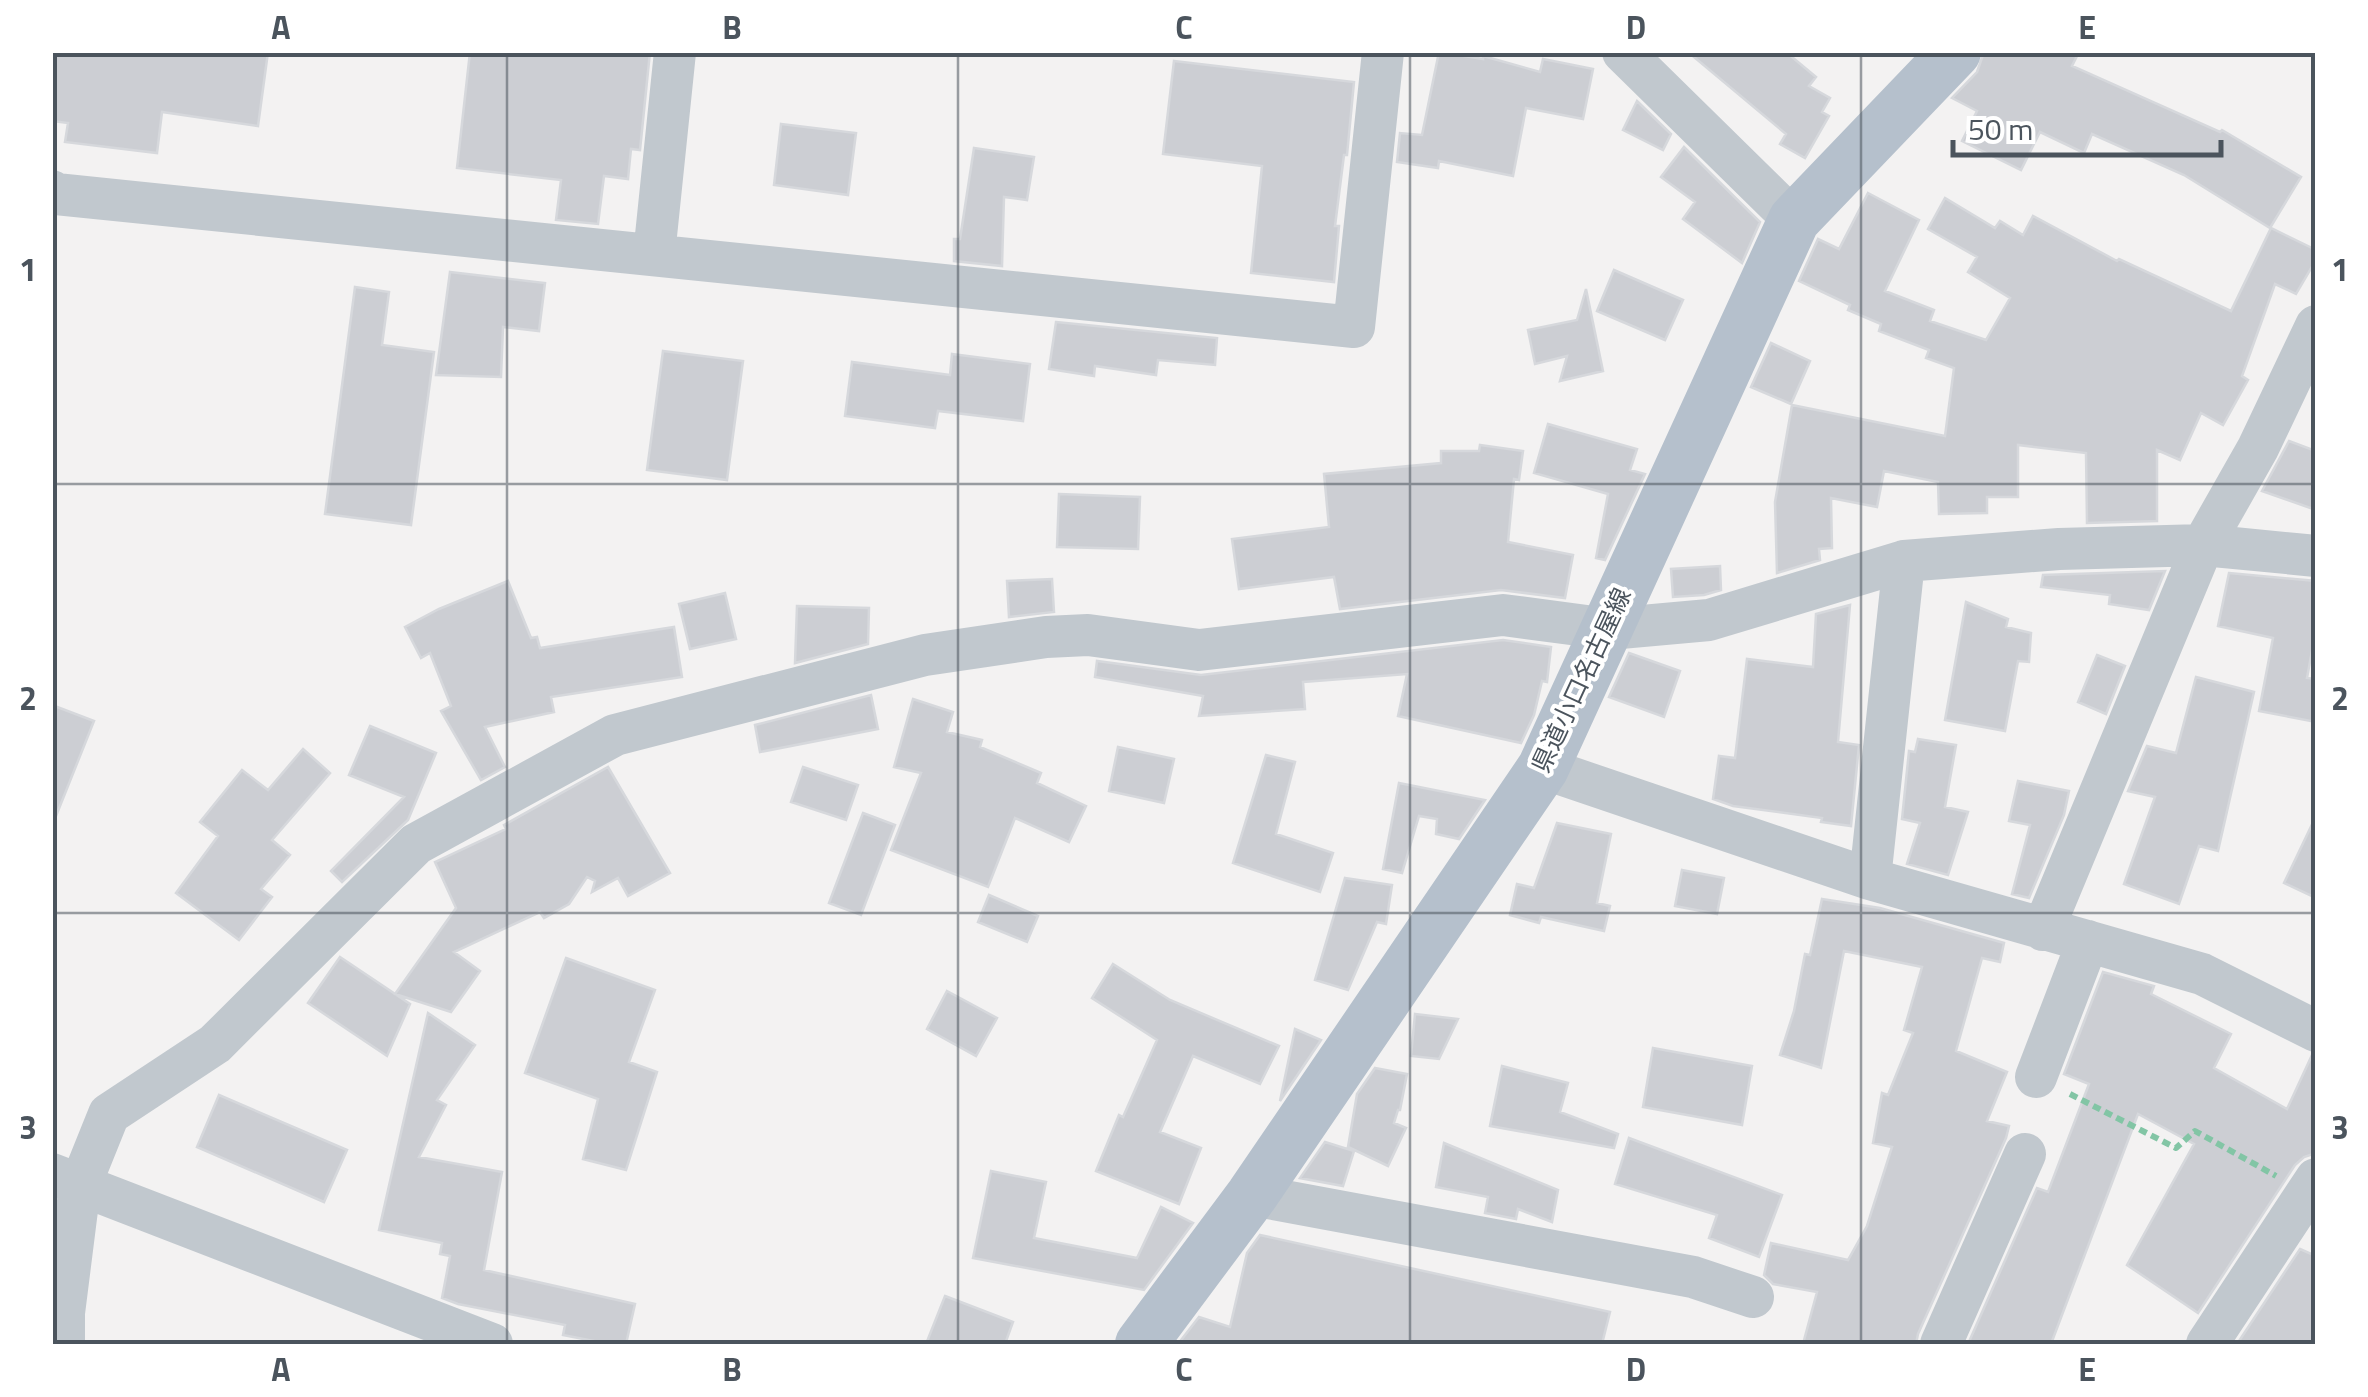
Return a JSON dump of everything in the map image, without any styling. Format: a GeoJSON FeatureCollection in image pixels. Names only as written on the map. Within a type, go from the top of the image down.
{"type":"FeatureCollection","features":[{"type":"Feature","properties":{"kind":"main road","name":"県道小口名古屋線"},"geometry":{"type":"LineString","coordinates":[[1141,1344],[1252,1195],[1543,768],[1794,220],[1955,52]]}},
{"type":"Feature","properties":{"kind":"street"},"geometry":{"type":"LineString","coordinates":[[654,256],[675,52]]}},
{"type":"Feature","properties":{"kind":"street"},"geometry":{"type":"LineString","coordinates":[[52,191],[1354,327],[1383,52]]}},
{"type":"Feature","properties":{"kind":"street"},"geometry":{"type":"LineString","coordinates":[[1623,52],[1794,220]]}},
{"type":"Feature","properties":{"kind":"street"},"geometry":{"type":"LineString","coordinates":[[2043,930],[2203,544],[2258,448],[2316,326]]}},
{"type":"Feature","properties":{"kind":"street"},"geometry":{"type":"LineString","coordinates":[[60,1324],[66,1180],[109,1114],[215,1044],[416,844],[615,735],[925,655],[1046,637],[1088,636],[1199,650],[1503,616],[1608,629],[1709,620],[1904,561],[2059,549],[2203,544],[2316,556]]}},
{"type":"Feature","properties":{"kind":"street"},"geometry":{"type":"LineString","coordinates":[[1870,879],[1904,561]]}},
{"type":"Feature","properties":{"kind":"street"},"geometry":{"type":"LineString","coordinates":[[1543,768],[1870,879],[2202,974],[2316,1031]]}},
{"type":"Feature","properties":{"kind":"street"},"geometry":{"type":"LineString","coordinates":[[2048,1083],[2088,941]]}},
{"type":"Feature","properties":{"kind":"street"},"geometry":{"type":"LineString","coordinates":[[1941,1344],[2024,1154]]}},
{"type":"Feature","properties":{"kind":"street"},"geometry":{"type":"LineString","coordinates":[[66,1180],[492,1344]]}},
{"type":"Feature","properties":{"kind":"street"},"geometry":{"type":"LineString","coordinates":[[2207,1344],[2311,1186]]}},
{"type":"Feature","properties":{"kind":"street"},"geometry":{"type":"LineString","coordinates":[[1252,1195],[1693,1277],[1753,1297]]}},
{"type":"Feature","properties":{"kind":"path"},"geometry":{"type":"LineString","coordinates":[[2048,1083],[2176,1148],[2195,1131],[2311,1186]]}},
{"type":"Feature","properties":{"kind":"building"},"geometry":{"type":"Polygon","coordinates":[[[52,52],[268,52],[258,126],[162,112],[157,153],[65,142],[68,123],[52,121],[52,52]]]}},
{"type":"Feature","properties":{"kind":"building"},"geometry":{"type":"Polygon","coordinates":[[[470,52],[650,52],[640,150],[631,149],[628,179],[604,176],[598,224],[556,220],[561,180],[457,168],[470,52]]]}},
{"type":"Feature","properties":{"kind":"building"},"geometry":{"type":"Polygon","coordinates":[[[1439,52],[1483,56],[1540,72],[1543,59],[1593,69],[1583,119],[1526,108],[1513,176],[1439,161],[1438,168],[1397,162],[1400,133],[1422,135],[1439,52]]]}},
{"type":"Feature","properties":{"kind":"building"},"geometry":{"type":"Polygon","coordinates":[[[1688,52],[1786,52],[1816,77],[1809,86],[1830,98],[1822,112],[1829,116],[1805,158],[1780,144],[1786,134],[1688,52]]]}},
{"type":"Feature","properties":{"kind":"building"},"geometry":{"type":"Polygon","coordinates":[[[1984,52],[2079,52],[2072,66],[2222,130],[2301,177],[2270,228],[2184,175],[2092,134],[2084,153],[2040,132],[2021,170],[1962,141],[1977,111],[1952,98],[1977,72],[1984,52]]]}},
{"type":"Feature","properties":{"kind":"building"},"geometry":{"type":"Polygon","coordinates":[[[1174,61],[1354,82],[1335,226],[1339,226],[1334,282],[1251,273],[1262,166],[1163,154],[1174,61]]]}},
{"type":"Feature","properties":{"kind":"building"},"geometry":{"type":"Polygon","coordinates":[[[1637,101],[1671,134],[1663,150],[1623,130],[1637,101]]]}},
{"type":"Feature","properties":{"kind":"building"},"geometry":{"type":"Polygon","coordinates":[[[781,124],[856,133],[848,195],[774,185],[781,124]]]}},
{"type":"Feature","properties":{"kind":"building"},"geometry":{"type":"Polygon","coordinates":[[[1684,147],[1760,222],[1742,263],[1683,219],[1695,202],[1661,177],[1684,147]]]}},
{"type":"Feature","properties":{"kind":"building"},"geometry":{"type":"Polygon","coordinates":[[[974,148],[1034,157],[1027,200],[1004,197],[1002,266],[954,261],[954,239],[960,239],[974,148]]]}},
{"type":"Feature","properties":{"kind":"building"},"geometry":{"type":"Polygon","coordinates":[[[1868,193],[1919,220],[1885,291],[1934,310],[1930,321],[1986,340],[2010,298],[1968,272],[1977,257],[1928,229],[1945,198],[1995,228],[2000,221],[2023,235],[2033,216],[2117,261],[2231,311],[2271,228],[2316,250],[2316,260],[2296,294],[2275,284],[2242,376],[2248,380],[2223,425],[2201,413],[2180,460],[2157,450],[2157,521],[2087,523],[2086,453],[2018,445],[2018,497],[1987,497],[1987,513],[1939,514],[1938,482],[1884,471],[1877,507],[1831,498],[1832,548],[1819,549],[1820,560],[1777,573],[1775,502],[1792,405],[1945,436],[1954,368],[1926,358],[1929,350],[1879,331],[1881,324],[1799,281],[1818,239],[1839,249],[1868,193]]]}},
{"type":"Feature","properties":{"kind":"building"},"geometry":{"type":"Polygon","coordinates":[[[1614,270],[1683,300],[1665,340],[1597,311],[1614,270]]]}},
{"type":"Feature","properties":{"kind":"building"},"geometry":{"type":"Polygon","coordinates":[[[450,272],[545,283],[539,331],[503,327],[501,377],[436,375],[450,272]]]}},
{"type":"Feature","properties":{"kind":"building"},"geometry":{"type":"Polygon","coordinates":[[[355,287],[389,292],[382,345],[434,352],[411,525],[325,514],[355,287]]]}},
{"type":"Feature","properties":{"kind":"building"},"geometry":{"type":"Polygon","coordinates":[[[1586,289],[1603,371],[1560,381],[1567,356],[1535,364],[1528,330],[1577,320],[1586,289]]]}},
{"type":"Feature","properties":{"kind":"building"},"geometry":{"type":"Polygon","coordinates":[[[1056,322],[1217,338],[1215,365],[1158,360],[1156,375],[1095,366],[1094,376],[1049,369],[1056,322]]]}},
{"type":"Feature","properties":{"kind":"building"},"geometry":{"type":"Polygon","coordinates":[[[1771,343],[1810,361],[1791,404],[1751,387],[1771,343]]]}},
{"type":"Feature","properties":{"kind":"building"},"geometry":{"type":"Polygon","coordinates":[[[663,351],[743,361],[727,480],[647,470],[663,351]]]}},
{"type":"Feature","properties":{"kind":"building"},"geometry":{"type":"Polygon","coordinates":[[[952,354],[1030,364],[1023,421],[938,411],[935,428],[845,416],[852,362],[950,375],[952,354]]]}},
{"type":"Feature","properties":{"kind":"building"},"geometry":{"type":"Polygon","coordinates":[[[1548,424],[1637,449],[1630,470],[1645,474],[1605,560],[1596,558],[1608,494],[1534,473],[1548,424]]]}},
{"type":"Feature","properties":{"kind":"building"},"geometry":{"type":"Polygon","coordinates":[[[2289,441],[2316,451],[2316,510],[2262,491],[2289,441]]]}},
{"type":"Feature","properties":{"kind":"building"},"geometry":{"type":"Polygon","coordinates":[[[1480,445],[1523,451],[1519,480],[1514,479],[1508,542],[1573,555],[1565,598],[1501,590],[1340,609],[1334,577],[1239,589],[1232,539],[1329,527],[1324,474],[1441,463],[1441,451],[1479,451],[1480,445]]]}},
{"type":"Feature","properties":{"kind":"building"},"geometry":{"type":"Polygon","coordinates":[[[1059,494],[1140,497],[1138,549],[1057,547],[1059,494]]]}},
{"type":"Feature","properties":{"kind":"building"},"geometry":{"type":"Polygon","coordinates":[[[1720,566],[1721,590],[1673,597],[1671,569],[1720,566]]]}},
{"type":"Feature","properties":{"kind":"building"},"geometry":{"type":"Polygon","coordinates":[[[2165,571],[2149,610],[2109,604],[2110,595],[2041,587],[2043,575],[2165,571]]]}},
{"type":"Feature","properties":{"kind":"building"},"geometry":{"type":"Polygon","coordinates":[[[2229,573],[2316,581],[2316,629],[2307,678],[2316,679],[2316,722],[2259,711],[2273,638],[2218,626],[2229,573]]]}},
{"type":"Feature","properties":{"kind":"building"},"geometry":{"type":"Polygon","coordinates":[[[1052,579],[1054,612],[1009,617],[1007,581],[1052,579]]]}},
{"type":"Feature","properties":{"kind":"building"},"geometry":{"type":"Polygon","coordinates":[[[508,581],[531,638],[537,637],[540,648],[674,627],[682,677],[551,697],[554,712],[485,727],[505,767],[481,780],[441,711],[451,706],[430,653],[421,658],[405,627],[508,581]]]}},
{"type":"Feature","properties":{"kind":"building"},"geometry":{"type":"Polygon","coordinates":[[[725,593],[736,639],[690,649],[679,604],[725,593]]]}},
{"type":"Feature","properties":{"kind":"building"},"geometry":{"type":"Polygon","coordinates":[[[1966,602],[2008,619],[2006,627],[2031,633],[2029,662],[2018,661],[2005,731],[1945,720],[1966,602]]]}},
{"type":"Feature","properties":{"kind":"building"},"geometry":{"type":"Polygon","coordinates":[[[1850,605],[1838,742],[1859,745],[1851,826],[1821,822],[1822,818],[1733,806],[1713,799],[1719,756],[1735,758],[1747,659],[1813,667],[1816,614],[1850,605]]]}},
{"type":"Feature","properties":{"kind":"building"},"geometry":{"type":"Polygon","coordinates":[[[797,606],[869,608],[868,644],[795,663],[797,606]]]}},
{"type":"Feature","properties":{"kind":"building"},"geometry":{"type":"Polygon","coordinates":[[[1503,640],[1551,647],[1547,682],[1542,681],[1534,715],[1521,743],[1398,716],[1407,674],[1303,682],[1305,709],[1199,716],[1203,696],[1095,677],[1097,661],[1201,675],[1503,640]]]}},
{"type":"Feature","properties":{"kind":"building"},"geometry":{"type":"Polygon","coordinates":[[[1629,653],[1680,671],[1664,717],[1609,697],[1629,653]]]}},
{"type":"Feature","properties":{"kind":"building"},"geometry":{"type":"Polygon","coordinates":[[[2097,655],[2125,666],[2106,714],[2078,702],[2097,655]]]}},
{"type":"Feature","properties":{"kind":"building"},"geometry":{"type":"Polygon","coordinates":[[[2196,677],[2254,692],[2218,851],[2199,846],[2179,904],[2124,884],[2155,797],[2128,791],[2147,746],[2176,753],[2196,677]]]}},
{"type":"Feature","properties":{"kind":"building"},"geometry":{"type":"Polygon","coordinates":[[[871,695],[878,729],[760,752],[755,725],[871,695]]]}},
{"type":"Feature","properties":{"kind":"building"},"geometry":{"type":"Polygon","coordinates":[[[913,699],[953,712],[947,732],[982,740],[980,747],[1041,773],[1037,783],[1086,806],[1069,842],[1015,818],[988,887],[891,850],[921,773],[894,767],[913,699]]]}},
{"type":"Feature","properties":{"kind":"building"},"geometry":{"type":"Polygon","coordinates":[[[52,705],[94,721],[54,821],[52,820],[52,705]]]}},
{"type":"Feature","properties":{"kind":"building"},"geometry":{"type":"Polygon","coordinates":[[[370,726],[436,753],[408,820],[342,882],[331,871],[404,797],[349,775],[370,726]]]}},
{"type":"Feature","properties":{"kind":"building"},"geometry":{"type":"Polygon","coordinates":[[[1918,739],[1956,745],[1945,807],[1968,812],[1948,875],[1907,864],[1920,823],[1902,819],[1909,751],[1915,752],[1918,739]]]}},
{"type":"Feature","properties":{"kind":"building"},"geometry":{"type":"Polygon","coordinates":[[[1118,747],[1174,759],[1164,803],[1109,791],[1118,747]]]}},
{"type":"Feature","properties":{"kind":"building"},"geometry":{"type":"Polygon","coordinates":[[[303,749],[330,773],[272,840],[290,855],[261,889],[272,897],[239,940],[176,893],[218,836],[200,822],[242,770],[268,790],[303,749]]]}},
{"type":"Feature","properties":{"kind":"building"},"geometry":{"type":"Polygon","coordinates":[[[1266,755],[1295,762],[1276,834],[1333,853],[1320,892],[1233,863],[1266,755]]]}},
{"type":"Feature","properties":{"kind":"building"},"geometry":{"type":"Polygon","coordinates":[[[608,767],[670,873],[628,896],[618,878],[592,892],[595,881],[587,877],[569,904],[544,918],[540,912],[454,952],[480,971],[451,1012],[395,994],[456,908],[435,862],[506,829],[504,825],[608,767]]]}},
{"type":"Feature","properties":{"kind":"building"},"geometry":{"type":"Polygon","coordinates":[[[803,767],[858,785],[846,820],[791,802],[803,767]]]}},
{"type":"Feature","properties":{"kind":"building"},"geometry":{"type":"Polygon","coordinates":[[[2018,781],[2069,791],[2064,815],[2029,898],[2012,894],[2030,825],[2009,821],[2018,781]]]}},
{"type":"Feature","properties":{"kind":"building"},"geometry":{"type":"Polygon","coordinates":[[[1399,783],[1485,800],[1459,839],[1436,834],[1437,819],[1419,816],[1402,873],[1383,869],[1399,783]]]}},
{"type":"Feature","properties":{"kind":"building"},"geometry":{"type":"Polygon","coordinates":[[[863,813],[895,825],[861,915],[829,903],[863,813]]]}},
{"type":"Feature","properties":{"kind":"building"},"geometry":{"type":"Polygon","coordinates":[[[2316,816],[2316,898],[2284,883],[2316,816]]]}},
{"type":"Feature","properties":{"kind":"building"},"geometry":{"type":"Polygon","coordinates":[[[1557,823],[1611,834],[1597,903],[1610,906],[1604,931],[1541,917],[1539,923],[1510,915],[1517,884],[1534,888],[1557,823]]]}},
{"type":"Feature","properties":{"kind":"building"},"geometry":{"type":"Polygon","coordinates":[[[1682,870],[1724,878],[1717,914],[1675,906],[1682,870]]]}},
{"type":"Feature","properties":{"kind":"building"},"geometry":{"type":"Polygon","coordinates":[[[1345,878],[1392,885],[1386,924],[1377,922],[1348,990],[1315,980],[1345,878]]]}},
{"type":"Feature","properties":{"kind":"building"},"geometry":{"type":"Polygon","coordinates":[[[989,895],[1038,916],[1027,942],[978,922],[989,895]]]}},
{"type":"Feature","properties":{"kind":"building"},"geometry":{"type":"Polygon","coordinates":[[[1822,899],[1880,908],[2004,943],[2000,962],[1982,958],[1956,1051],[2007,1072],[1987,1121],[2009,1126],[1916,1344],[1803,1344],[1817,1292],[1773,1284],[1764,1275],[1771,1243],[1848,1260],[1867,1226],[1892,1147],[1873,1143],[1882,1093],[1888,1095],[1913,1033],[1904,1030],[1922,967],[1844,951],[1821,1068],[1780,1055],[1822,899]]]}},
{"type":"Feature","properties":{"kind":"building"},"geometry":{"type":"Polygon","coordinates":[[[340,957],[410,1004],[387,1056],[308,1003],[340,957]]]}},
{"type":"Feature","properties":{"kind":"building"},"geometry":{"type":"Polygon","coordinates":[[[566,958],[655,990],[629,1062],[657,1072],[626,1170],[583,1159],[598,1099],[525,1073],[566,958]]]}},
{"type":"Feature","properties":{"kind":"building"},"geometry":{"type":"Polygon","coordinates":[[[1113,964],[1170,1000],[1279,1046],[1260,1084],[1193,1056],[1160,1132],[1201,1148],[1179,1204],[1096,1171],[1157,1040],[1092,998],[1113,964]]]}},
{"type":"Feature","properties":{"kind":"building"},"geometry":{"type":"Polygon","coordinates":[[[2103,972],[2154,986],[2151,994],[2231,1034],[2214,1068],[2287,1109],[2312,1055],[2316,1056],[2316,1153],[2295,1165],[2198,1313],[2127,1265],[2194,1144],[2138,1114],[2051,1344],[1968,1344],[2037,1188],[2048,1192],[2089,1084],[2064,1074],[2103,972]]]}},
{"type":"Feature","properties":{"kind":"building"},"geometry":{"type":"Polygon","coordinates":[[[947,991],[997,1018],[976,1056],[927,1029],[947,991]]]}},
{"type":"Feature","properties":{"kind":"building"},"geometry":{"type":"Polygon","coordinates":[[[428,1013],[475,1045],[437,1100],[446,1105],[419,1157],[502,1172],[484,1270],[635,1304],[626,1344],[563,1335],[565,1325],[442,1298],[450,1256],[440,1254],[442,1243],[379,1230],[428,1013]]]}},
{"type":"Feature","properties":{"kind":"building"},"geometry":{"type":"Polygon","coordinates":[[[1415,1014],[1458,1019],[1439,1059],[1411,1056],[1415,1014]]]}},
{"type":"Feature","properties":{"kind":"building"},"geometry":{"type":"Polygon","coordinates":[[[1295,1029],[1321,1040],[1280,1101],[1295,1029]]]}},
{"type":"Feature","properties":{"kind":"building"},"geometry":{"type":"Polygon","coordinates":[[[1653,1048],[1752,1066],[1742,1125],[1643,1107],[1653,1048]]]}},
{"type":"Feature","properties":{"kind":"building"},"geometry":{"type":"Polygon","coordinates":[[[1502,1066],[1568,1083],[1560,1112],[1618,1134],[1614,1148],[1490,1126],[1502,1066]]]}},
{"type":"Feature","properties":{"kind":"building"},"geometry":{"type":"Polygon","coordinates":[[[1375,1068],[1407,1074],[1394,1123],[1406,1128],[1388,1166],[1348,1147],[1357,1094],[1375,1068]]]}},
{"type":"Feature","properties":{"kind":"building"},"geometry":{"type":"Polygon","coordinates":[[[219,1095],[347,1150],[324,1202],[197,1147],[219,1095]]]}},
{"type":"Feature","properties":{"kind":"building"},"geometry":{"type":"Polygon","coordinates":[[[1629,1138],[1782,1195],[1759,1257],[1709,1238],[1717,1215],[1615,1184],[1629,1138]]]}},
{"type":"Feature","properties":{"kind":"building"},"geometry":{"type":"Polygon","coordinates":[[[1325,1142],[1354,1151],[1343,1186],[1300,1178],[1325,1142]]]}},
{"type":"Feature","properties":{"kind":"building"},"geometry":{"type":"Polygon","coordinates":[[[1444,1143],[1558,1190],[1552,1222],[1518,1209],[1516,1219],[1485,1213],[1488,1197],[1436,1187],[1444,1143]]]}},
{"type":"Feature","properties":{"kind":"building"},"geometry":{"type":"Polygon","coordinates":[[[991,1171],[1046,1182],[1034,1238],[1137,1258],[1161,1207],[1193,1223],[1144,1290],[973,1258],[991,1171]]]}},
{"type":"Feature","properties":{"kind":"building"},"geometry":{"type":"Polygon","coordinates":[[[1260,1235],[1610,1312],[1602,1344],[1178,1344],[1199,1317],[1230,1327],[1247,1253],[1260,1235]]]}},
{"type":"Feature","properties":{"kind":"building"},"geometry":{"type":"Polygon","coordinates":[[[2300,1249],[2316,1256],[2316,1344],[2237,1344],[2300,1249]]]}},
{"type":"Feature","properties":{"kind":"building"},"geometry":{"type":"Polygon","coordinates":[[[945,1296],[1013,1322],[1005,1344],[926,1344],[945,1296]]]}}]}
